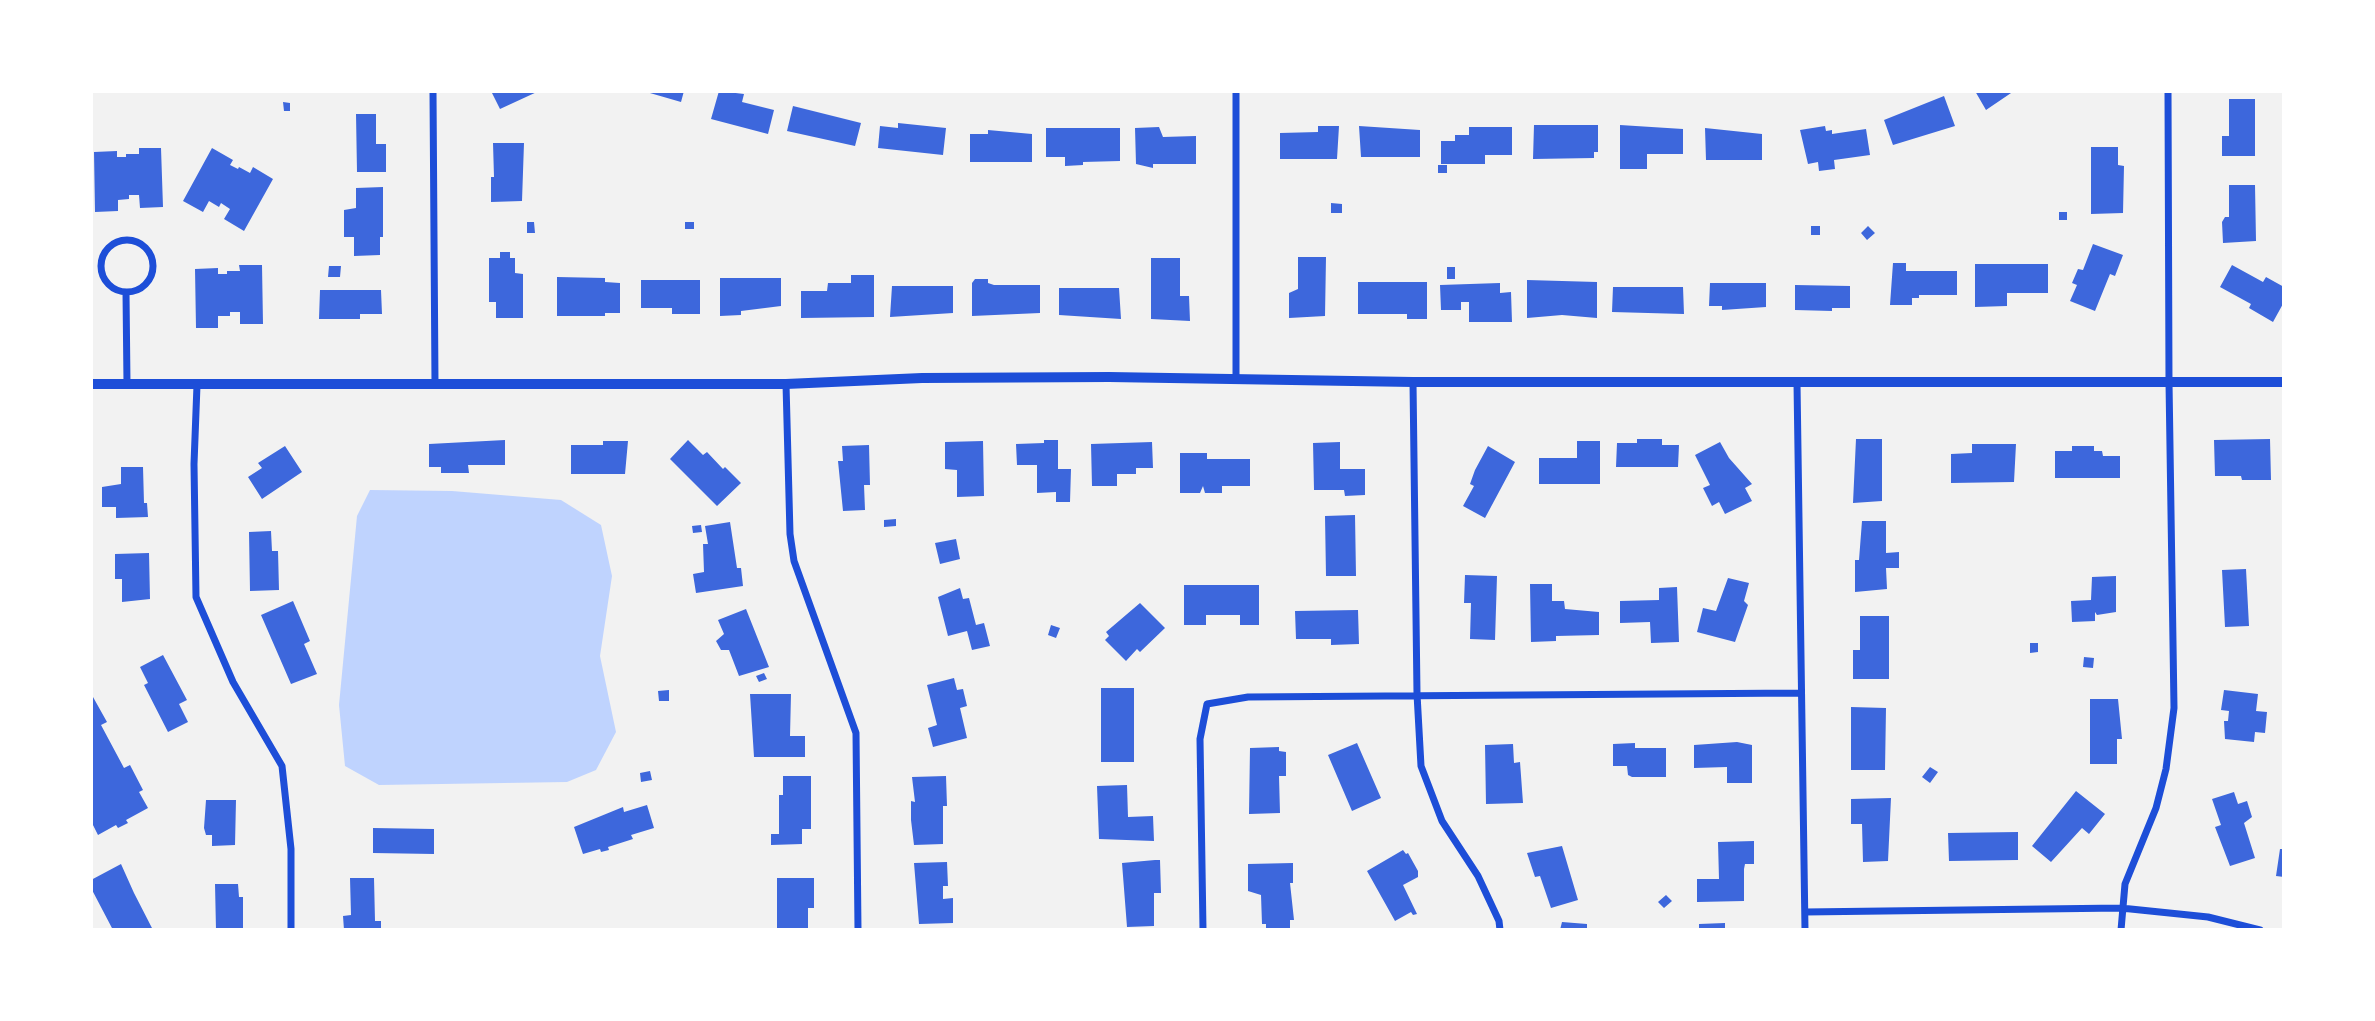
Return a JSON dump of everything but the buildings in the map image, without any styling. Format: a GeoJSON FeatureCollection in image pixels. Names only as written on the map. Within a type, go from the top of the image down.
{"type":"FeatureCollection","features":[{"type":"Feature","properties":{"kind":"street"},"geometry":{"type":"LineString","coordinates":[[433,91],[435,384]]}},
{"type":"Feature","properties":{"kind":"street"},"geometry":{"type":"LineString","coordinates":[[1236,91],[1236,380]]}},
{"type":"Feature","properties":{"kind":"street"},"geometry":{"type":"LineString","coordinates":[[2121,930],[2125,884],[2156,808],[2166,769],[2174,708],[2168,91]]}},
{"type":"Feature","properties":{"kind":"street"},"geometry":{"type":"LineString","coordinates":[[134,240],[148,250],[153,265],[152,274],[142,287],[126,292],[117,290],[104,279],[101,262],[109,247],[116,242],[134,240]]}},
{"type":"Feature","properties":{"kind":"street"},"geometry":{"type":"LineString","coordinates":[[126,292],[127,384]]}},
{"type":"Feature","properties":{"kind":"street"},"geometry":{"type":"LineString","coordinates":[[91,384],[786,384],[936,378],[1413,382],[2284,382]]}},
{"type":"Feature","properties":{"kind":"street"},"geometry":{"type":"LineString","coordinates":[[1413,382],[1417,694],[1421,766],[1442,821],[1478,876],[1499,921],[1500,930]]}},
{"type":"Feature","properties":{"kind":"street"},"geometry":{"type":"LineString","coordinates":[[1797,383],[1805,930]]}},
{"type":"Feature","properties":{"kind":"street"},"geometry":{"type":"LineString","coordinates":[[786,384],[790,534],[794,561],[856,733],[858,930]]}},
{"type":"Feature","properties":{"kind":"street"},"geometry":{"type":"LineString","coordinates":[[197,385],[194,464],[196,597],[233,682],[282,766],[291,849],[291,930]]}},
{"type":"Feature","properties":{"kind":"street"},"geometry":{"type":"LineString","coordinates":[[1203,930],[1200,739],[1207,704],[1248,697],[1800,692]]}},
{"type":"Feature","properties":{"kind":"street"},"geometry":{"type":"LineString","coordinates":[[1805,912],[2121,908],[2208,917],[2260,930]]}},
{"type":"Feature","properties":{"kind":"water"},"geometry":{"type":"Polygon","coordinates":[[[370,490],[452,491],[561,500],[601,525],[612,576],[600,656],[616,732],[596,770],[567,782],[379,785],[345,766],[339,705],[357,516],[370,490]]]}}]}
